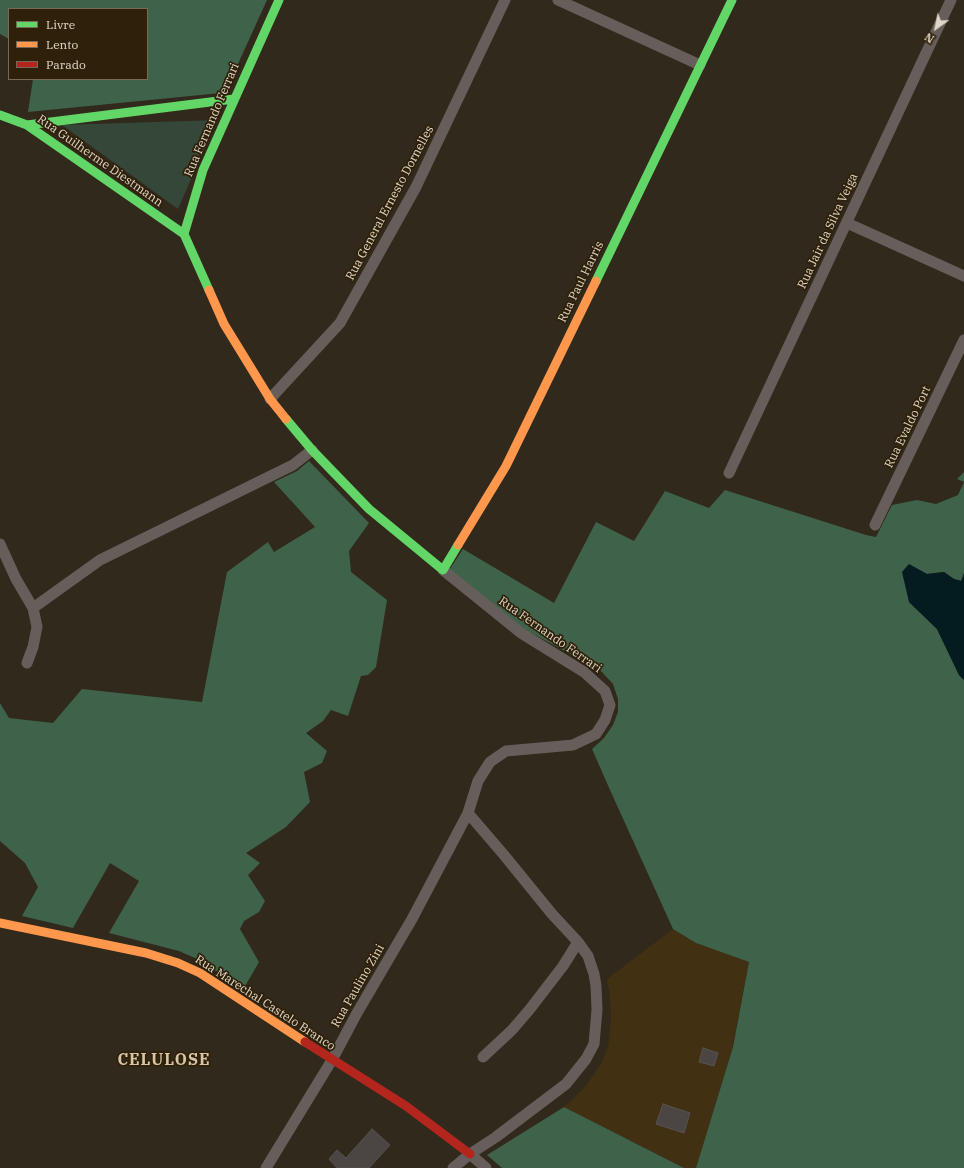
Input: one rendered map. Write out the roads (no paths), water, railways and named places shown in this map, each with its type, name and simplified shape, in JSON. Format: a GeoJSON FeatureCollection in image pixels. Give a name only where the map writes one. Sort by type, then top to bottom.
{"type":"FeatureCollection","features":[{"type":"Feature","properties":{"kind":"street","name":"Rua Fernando Ferrari"},"geometry":{"type":"LineString","coordinates":[[279,0],[203,170],[184,234],[224,324],[270,399],[312,450],[371,511],[521,633],[584,672],[605,691],[610,705],[605,720],[596,734],[573,745],[506,751],[490,762],[478,781],[468,813]]}},
{"type":"Feature","properties":{"kind":"street","name":"Rua General Ernesto Dornelles"},"geometry":{"type":"LineString","coordinates":[[270,399],[340,323],[416,186],[505,0]]}},
{"type":"Feature","properties":{"kind":"street"},"geometry":{"type":"LineString","coordinates":[[558,0],[700,64]]}},
{"type":"Feature","properties":{"kind":"street","name":"Rua Paul Harris"},"geometry":{"type":"LineString","coordinates":[[443,570],[506,466],[732,0]]}},
{"type":"Feature","properties":{"kind":"street","name":"Rua Jair da Silva Veiga"},"geometry":{"type":"LineString","coordinates":[[729,473],[951,0]]}},
{"type":"Feature","properties":{"kind":"street"},"geometry":{"type":"LineString","coordinates":[[27,125],[234,99]]}},
{"type":"Feature","properties":{"kind":"street","name":"Rua Guilherme Diestmann"},"geometry":{"type":"LineString","coordinates":[[0,115],[27,125],[184,234]]}},
{"type":"Feature","properties":{"kind":"street"},"geometry":{"type":"LineString","coordinates":[[847,222],[964,276]]}},
{"type":"Feature","properties":{"kind":"street","name":"Rua Evaldo Port"},"geometry":{"type":"LineString","coordinates":[[875,525],[964,340]]}},
{"type":"Feature","properties":{"kind":"street"},"geometry":{"type":"LineString","coordinates":[[33,608],[100,560],[293,465],[312,450]]}},
{"type":"Feature","properties":{"kind":"street"},"geometry":{"type":"LineString","coordinates":[[0,544],[16,579],[33,608],[37,627],[33,647],[27,662]]}},
{"type":"Feature","properties":{"kind":"street"},"geometry":{"type":"LineString","coordinates":[[453,1168],[470,1154],[496,1138],[566,1084],[586,1059],[594,1044],[596,1030],[596,986],[588,956],[578,942],[552,914],[468,813]]}},
{"type":"Feature","properties":{"kind":"street","name":"Rua Paulino Zini"},"geometry":{"type":"LineString","coordinates":[[266,1168],[332,1060],[357,1013],[412,919],[468,813]]}},
{"type":"Feature","properties":{"kind":"street","name":"Rua Marechal Castelo Branco"},"geometry":{"type":"LineString","coordinates":[[0,923],[146,953],[178,963],[200,973],[332,1060],[406,1106],[470,1154]]}},
{"type":"Feature","properties":{"kind":"street"},"geometry":{"type":"LineString","coordinates":[[484,1057],[512,1030],[530,1009],[563,966],[578,942]]}},
{"type":"Feature","properties":{"kind":"street"},"geometry":{"type":"LineString","coordinates":[[470,1154],[486,1168]]}},
{"type":"Feature","properties":{"kind":"water"},"geometry":{"type":"Polygon","coordinates":[[[909,564],[927,574],[944,572],[954,579],[961,581],[964,573],[964,680],[959,675],[937,629],[909,602],[902,572],[909,564]]]}},
{"type":"Feature","properties":{"kind":"district","name":"CELULOSE"},"geometry":{"type":"Point","coordinates":[164,1060]}}]}
